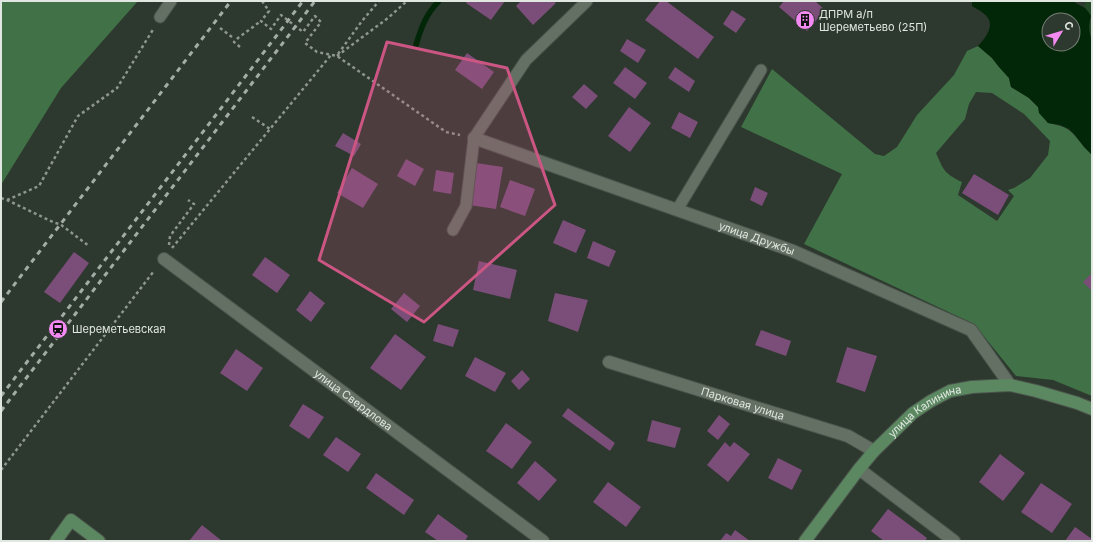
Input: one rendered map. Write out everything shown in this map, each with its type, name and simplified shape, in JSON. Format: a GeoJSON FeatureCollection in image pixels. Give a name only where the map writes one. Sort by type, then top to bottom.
{"type":"FeatureCollection","features":[{"type":"Feature","properties":{"kind":"street","name":"улица Дружбы"},"geometry":{"type":"LineString","coordinates":[[474,138],[793,251],[971,330],[1010,385]]}},
{"type":"Feature","properties":{"kind":"street","name":"улица Свердлова"},"geometry":{"type":"LineString","coordinates":[[164,259],[543,541]]}},
{"type":"Feature","properties":{"kind":"street","name":"Парковая улица"},"geometry":{"type":"LineString","coordinates":[[609,362],[848,436],[874,451]]}},
{"type":"Feature","properties":{"kind":"street","name":"улица Калинина"},"geometry":{"type":"LineString","coordinates":[[805,541],[858,469],[874,451],[913,413],[950,391],[972,386],[1010,385],[1036,391],[1092,409]]}},
{"type":"Feature","properties":{"kind":"street"},"geometry":{"type":"LineString","coordinates":[[858,469],[954,541]]}},
{"type":"Feature","properties":{"kind":"street"},"geometry":{"type":"LineString","coordinates":[[56,541],[71,520],[99,541]]}},
{"type":"Feature","properties":{"kind":"lane"},"geometry":{"type":"LineString","coordinates":[[160,17],[171,1]]}},
{"type":"Feature","properties":{"kind":"lane"},"geometry":{"type":"LineString","coordinates":[[453,230],[466,206],[474,138],[526,60],[587,1]]}},
{"type":"Feature","properties":{"kind":"lane"},"geometry":{"type":"LineString","coordinates":[[677,210],[761,70]]}},
{"type":"Feature","properties":{"kind":"path"},"geometry":{"type":"LineString","coordinates":[[240,47],[234,42],[261,21],[269,11],[262,1]]}},
{"type":"Feature","properties":{"kind":"path"},"geometry":{"type":"LineString","coordinates":[[336,56],[379,1]]}},
{"type":"Feature","properties":{"kind":"path"},"geometry":{"type":"LineString","coordinates":[[336,56],[388,18],[408,1]]}},
{"type":"Feature","properties":{"kind":"path"},"geometry":{"type":"LineString","coordinates":[[261,21],[271,29],[281,15],[303,32],[315,16],[321,22],[305,43],[317,52],[336,56],[446,132],[474,138]]}},
{"type":"Feature","properties":{"kind":"path"},"geometry":{"type":"LineString","coordinates":[[7,200],[39,186],[78,116],[117,88],[160,17]]}},
{"type":"Feature","properties":{"kind":"path"},"geometry":{"type":"LineString","coordinates":[[220,28],[232,37]]}},
{"type":"Feature","properties":{"kind":"path"},"geometry":{"type":"LineString","coordinates":[[252,117],[270,129]]}},
{"type":"Feature","properties":{"kind":"path"},"geometry":{"type":"LineString","coordinates":[[1,198],[60,224],[89,246]]}},
{"type":"Feature","properties":{"kind":"path"},"geometry":{"type":"LineString","coordinates":[[169,248],[170,236],[194,204],[188,200]]}},
{"type":"Feature","properties":{"kind":"highlighted area"},"geometry":{"type":"Polygon","coordinates":[[[387,42],[507,68],[555,205],[424,322],[319,260],[387,42]]]}},
{"type":"Feature","properties":{"kind":"shaded area"},"geometry":{"type":"Polygon","coordinates":[[[1,1],[138,1],[61,88],[1,185],[1,1]]]}},
{"type":"Feature","properties":{"kind":"shaded area"},"geometry":{"type":"Polygon","coordinates":[[[972,1],[1073,1],[1083,7],[1091,16],[1089,29],[1092,41],[1092,155],[1069,129],[1060,125],[1048,123],[1039,113],[1038,107],[1029,98],[1011,87],[1009,78],[992,58],[978,46],[985,38],[990,25],[987,17],[972,6],[972,1]]]}},
{"type":"Feature","properties":{"kind":"shaded area"},"geometry":{"type":"Polygon","coordinates":[[[1086,1],[1092,2],[1092,41],[1089,29],[1091,16],[1084,6],[1086,1]]]}},
{"type":"Feature","properties":{"kind":"shaded area"},"geometry":{"type":"Polygon","coordinates":[[[978,46],[992,58],[1009,78],[1011,87],[1029,98],[1038,107],[1048,123],[1065,128],[1075,135],[1092,155],[1092,396],[1053,380],[1016,376],[974,324],[804,244],[842,174],[741,127],[772,69],[875,154],[884,156],[897,147],[917,115],[954,75],[967,51],[978,46]],[[976,92],[969,104],[965,119],[936,153],[945,171],[962,182],[958,195],[997,221],[1014,196],[1008,190],[1030,178],[1048,155],[1050,141],[1024,114],[992,93],[976,92]]]}},
{"type":"Feature","properties":{"kind":"building"},"geometry":{"type":"Polygon","coordinates":[[[467,1],[505,1],[491,20],[466,3],[467,1]]]}},
{"type":"Feature","properties":{"kind":"building"},"geometry":{"type":"Polygon","coordinates":[[[521,1],[553,1],[556,3],[533,25],[516,6],[521,1]]]}},
{"type":"Feature","properties":{"kind":"building"},"geometry":{"type":"Polygon","coordinates":[[[660,1],[666,1],[714,37],[698,59],[645,20],[660,1]]]}},
{"type":"Feature","properties":{"kind":"building","name":"ДПРМ а/п Шереметьево (25П)"},"geometry":{"type":"Polygon","coordinates":[[[784,1],[815,1],[825,10],[807,31],[779,7],[784,1]]]}},
{"type":"Feature","properties":{"kind":"building"},"geometry":{"type":"Polygon","coordinates":[[[732,10],[746,19],[736,33],[723,24],[732,10]]]}},
{"type":"Feature","properties":{"kind":"building"},"geometry":{"type":"Polygon","coordinates":[[[627,39],[646,50],[638,63],[620,51],[627,39]]]}},
{"type":"Feature","properties":{"kind":"building"},"geometry":{"type":"Polygon","coordinates":[[[467,53],[494,72],[482,89],[455,70],[467,53]]]}},
{"type":"Feature","properties":{"kind":"building"},"geometry":{"type":"Polygon","coordinates":[[[625,67],[647,83],[635,99],[613,83],[625,67]]]}},
{"type":"Feature","properties":{"kind":"building"},"geometry":{"type":"Polygon","coordinates":[[[675,67],[695,81],[689,92],[668,78],[675,67]]]}},
{"type":"Feature","properties":{"kind":"building"},"geometry":{"type":"Polygon","coordinates":[[[584,84],[598,96],[586,109],[572,97],[584,84]]]}},
{"type":"Feature","properties":{"kind":"building"},"geometry":{"type":"Polygon","coordinates":[[[629,107],[651,123],[630,152],[608,136],[629,107]]]}},
{"type":"Feature","properties":{"kind":"building"},"geometry":{"type":"Polygon","coordinates":[[[679,112],[698,122],[690,138],[671,128],[679,112]]]}},
{"type":"Feature","properties":{"kind":"building"},"geometry":{"type":"Polygon","coordinates":[[[343,133],[361,144],[354,156],[335,146],[343,133]]]}},
{"type":"Feature","properties":{"kind":"building"},"geometry":{"type":"Polygon","coordinates":[[[406,159],[424,169],[415,186],[397,176],[406,159]]]}},
{"type":"Feature","properties":{"kind":"building"},"geometry":{"type":"Polygon","coordinates":[[[476,163],[503,167],[496,209],[469,205],[476,163]]]}},
{"type":"Feature","properties":{"kind":"building"},"geometry":{"type":"Polygon","coordinates":[[[352,168],[378,184],[363,208],[337,193],[352,168]]]}},
{"type":"Feature","properties":{"kind":"building"},"geometry":{"type":"Polygon","coordinates":[[[436,170],[454,173],[451,194],[433,191],[436,170]]]}},
{"type":"Feature","properties":{"kind":"building"},"geometry":{"type":"Polygon","coordinates":[[[974,174],[1009,195],[998,215],[962,193],[974,174]]]}},
{"type":"Feature","properties":{"kind":"building"},"geometry":{"type":"Polygon","coordinates":[[[510,180],[535,189],[525,216],[500,207],[510,180]]]}},
{"type":"Feature","properties":{"kind":"building"},"geometry":{"type":"Polygon","coordinates":[[[755,187],[768,193],[762,206],[750,200],[755,187]]]}},
{"type":"Feature","properties":{"kind":"building"},"geometry":{"type":"Polygon","coordinates":[[[563,220],[586,230],[576,253],[553,243],[563,220]]]}},
{"type":"Feature","properties":{"kind":"building"},"geometry":{"type":"Polygon","coordinates":[[[593,241],[616,251],[609,267],[587,258],[593,241]]]}},
{"type":"Feature","properties":{"kind":"building"},"geometry":{"type":"Polygon","coordinates":[[[74,252],[89,263],[60,303],[44,292],[74,252]]]}},
{"type":"Feature","properties":{"kind":"building"},"geometry":{"type":"Polygon","coordinates":[[[265,257],[290,275],[277,293],[252,275],[265,257]]]}},
{"type":"Feature","properties":{"kind":"building"},"geometry":{"type":"Polygon","coordinates":[[[479,261],[517,270],[510,299],[473,290],[479,261]]]}},
{"type":"Feature","properties":{"kind":"building"},"geometry":{"type":"Polygon","coordinates":[[[1092,273],[1092,291],[1083,282],[1092,273]]]}},
{"type":"Feature","properties":{"kind":"building"},"geometry":{"type":"Polygon","coordinates":[[[310,291],[325,303],[311,322],[296,310],[310,291]]]}},
{"type":"Feature","properties":{"kind":"building"},"geometry":{"type":"Polygon","coordinates":[[[404,293],[420,306],[407,322],[391,309],[404,293]]]}},
{"type":"Feature","properties":{"kind":"building"},"geometry":{"type":"Polygon","coordinates":[[[555,293],[588,300],[578,332],[548,321],[555,293]]]}},
{"type":"Feature","properties":{"kind":"building"},"geometry":{"type":"Polygon","coordinates":[[[438,324],[459,330],[453,347],[433,341],[438,324]]]}},
{"type":"Feature","properties":{"kind":"building"},"geometry":{"type":"Polygon","coordinates":[[[761,330],[791,341],[786,356],[755,345],[761,330]]]}},
{"type":"Feature","properties":{"kind":"building"},"geometry":{"type":"Polygon","coordinates":[[[395,334],[426,357],[401,390],[370,368],[395,334]]]}},
{"type":"Feature","properties":{"kind":"building"},"geometry":{"type":"Polygon","coordinates":[[[847,347],[877,356],[865,392],[836,382],[847,347]]]}},
{"type":"Feature","properties":{"kind":"building"},"geometry":{"type":"Polygon","coordinates":[[[236,349],[263,368],[247,391],[220,373],[236,349]]]}},
{"type":"Feature","properties":{"kind":"building"},"geometry":{"type":"Polygon","coordinates":[[[475,357],[506,373],[495,392],[465,376],[475,357]]]}},
{"type":"Feature","properties":{"kind":"building"},"geometry":{"type":"Polygon","coordinates":[[[522,370],[530,379],[519,390],[511,381],[522,370]]]}},
{"type":"Feature","properties":{"kind":"building"},"geometry":{"type":"Polygon","coordinates":[[[303,404],[324,417],[309,439],[289,426],[303,404]]]}},
{"type":"Feature","properties":{"kind":"building"},"geometry":{"type":"Polygon","coordinates":[[[568,408],[615,443],[610,451],[562,416],[568,408]]]}},
{"type":"Feature","properties":{"kind":"building"},"geometry":{"type":"Polygon","coordinates":[[[719,415],[730,424],[718,440],[707,431],[719,415]]]}},
{"type":"Feature","properties":{"kind":"building"},"geometry":{"type":"Polygon","coordinates":[[[652,420],[681,428],[675,448],[647,441],[652,420]]]}},
{"type":"Feature","properties":{"kind":"building"},"geometry":{"type":"Polygon","coordinates":[[[506,423],[532,442],[512,469],[486,451],[506,423]]]}},
{"type":"Feature","properties":{"kind":"building"},"geometry":{"type":"Polygon","coordinates":[[[336,437],[361,454],[348,472],[323,455],[336,437]]]}},
{"type":"Feature","properties":{"kind":"building"},"geometry":{"type":"Polygon","coordinates":[[[725,442],[730,447],[734,442],[750,454],[728,482],[707,465],[725,442]]]}},
{"type":"Feature","properties":{"kind":"building"},"geometry":{"type":"Polygon","coordinates":[[[1000,454],[1025,473],[1003,501],[979,482],[1000,454]]]}},
{"type":"Feature","properties":{"kind":"building"},"geometry":{"type":"Polygon","coordinates":[[[778,458],[802,470],[792,490],[768,478],[778,458]]]}},
{"type":"Feature","properties":{"kind":"building"},"geometry":{"type":"Polygon","coordinates":[[[535,461],[557,480],[539,501],[517,483],[535,461]]]}},
{"type":"Feature","properties":{"kind":"building"},"geometry":{"type":"Polygon","coordinates":[[[376,473],[414,500],[404,515],[366,488],[376,473]]]}},
{"type":"Feature","properties":{"kind":"building"},"geometry":{"type":"Polygon","coordinates":[[[608,482],[641,507],[626,527],[593,502],[608,482]]]}},
{"type":"Feature","properties":{"kind":"building"},"geometry":{"type":"Polygon","coordinates":[[[1041,483],[1072,504],[1052,533],[1021,512],[1041,483]]]}},
{"type":"Feature","properties":{"kind":"building"},"geometry":{"type":"Polygon","coordinates":[[[888,509],[927,538],[925,541],[884,541],[871,531],[888,509]]]}},
{"type":"Feature","properties":{"kind":"building"},"geometry":{"type":"Polygon","coordinates":[[[438,514],[468,536],[465,541],[438,541],[425,532],[438,514]]]}},
{"type":"Feature","properties":{"kind":"building"},"geometry":{"type":"Polygon","coordinates":[[[202,525],[222,541],[189,541],[202,525]]]}},
{"type":"Feature","properties":{"kind":"building"},"geometry":{"type":"Polygon","coordinates":[[[1075,527],[1092,539],[1092,541],[1065,541],[1075,527]]]}},
{"type":"Feature","properties":{"kind":"building"},"geometry":{"type":"Polygon","coordinates":[[[735,530],[750,541],[720,541],[726,533],[731,536],[735,530]]]}},
{"type":"Feature","properties":{"kind":"waterway"},"geometry":{"type":"LineString","coordinates":[[416,45],[424,22],[439,1]]}},
{"type":"Feature","properties":{"kind":"railway"},"geometry":{"type":"LineString","coordinates":[[1,302],[231,1]]}},
{"type":"Feature","properties":{"kind":"railway"},"geometry":{"type":"LineString","coordinates":[[1,396],[303,1]]}},
{"type":"Feature","properties":{"kind":"railway"},"geometry":{"type":"LineString","coordinates":[[1,411],[315,1]]}},
{"type":"Feature","properties":{"kind":"place","name":"ДПРМ а/п Шереметьево (25П)"},"geometry":{"type":"Point","coordinates":[805,20]}},
{"type":"Feature","properties":{"kind":"place","name":"Шереметьевская"},"geometry":{"type":"Point","coordinates":[58,329]}}]}
